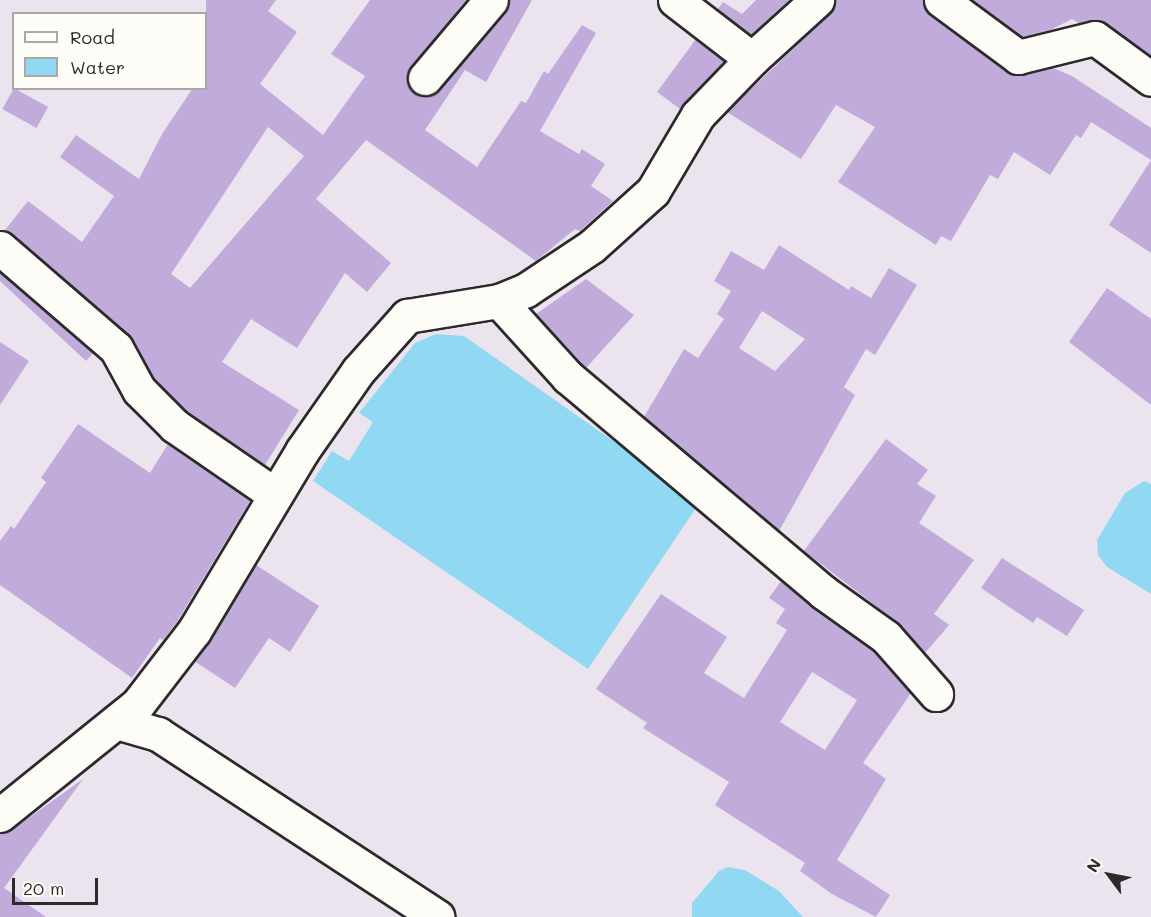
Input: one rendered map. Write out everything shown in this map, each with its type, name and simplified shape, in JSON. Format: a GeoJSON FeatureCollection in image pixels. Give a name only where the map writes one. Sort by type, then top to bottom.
{"type":"FeatureCollection","features":[{"type":"Feature","properties":{"kind":"street"},"geometry":{"type":"LineString","coordinates":[[425,78],[490,0]]}},
{"type":"Feature","properties":{"kind":"street"},"geometry":{"type":"LineString","coordinates":[[675,0],[752,59]]}},
{"type":"Feature","properties":{"kind":"street"},"geometry":{"type":"LineString","coordinates":[[0,815],[136,705],[194,631],[274,494],[358,371],[406,316],[499,301],[526,290],[592,246],[653,191],[698,115],[752,59],[817,0]]}},
{"type":"Feature","properties":{"kind":"street"},"geometry":{"type":"LineString","coordinates":[[940,0],[1018,57],[1095,38],[1151,79]]}},
{"type":"Feature","properties":{"kind":"street"},"geometry":{"type":"LineString","coordinates":[[0,248],[116,348],[139,390],[174,426],[274,494]]}},
{"type":"Feature","properties":{"kind":"street"},"geometry":{"type":"LineString","coordinates":[[499,301],[568,377],[823,592],[886,637],[936,694]]}},
{"type":"Feature","properties":{"kind":"street"},"geometry":{"type":"LineString","coordinates":[[116,722],[158,734],[428,914]]}},
{"type":"Feature","properties":{"kind":"water"},"geometry":{"type":"Polygon","coordinates":[[[436,334],[464,336],[700,502],[588,669],[313,481],[332,451],[349,461],[373,422],[359,413],[415,343],[436,334]]]}},
{"type":"Feature","properties":{"kind":"water"},"geometry":{"type":"Polygon","coordinates":[[[1144,481],[1151,484],[1151,594],[1107,567],[1098,555],[1097,540],[1125,493],[1144,481]]]}},
{"type":"Feature","properties":{"kind":"water"},"geometry":{"type":"Polygon","coordinates":[[[728,867],[745,870],[779,891],[803,917],[692,917],[692,903],[719,871],[728,867]]]}},
{"type":"Feature","properties":{"kind":"building"},"geometry":{"type":"Polygon","coordinates":[[[206,0],[276,0],[268,11],[297,32],[260,84],[323,135],[365,76],[331,54],[370,0],[466,0],[407,74],[408,85],[422,96],[439,90],[505,12],[509,0],[532,0],[486,82],[465,70],[425,130],[477,167],[521,101],[526,103],[544,71],[548,74],[582,25],[596,33],[540,131],[579,154],[582,149],[605,164],[591,186],[613,201],[580,231],[575,229],[536,261],[366,140],[316,199],[391,263],[367,292],[345,273],[297,348],[251,319],[222,362],[299,410],[265,465],[187,412],[154,379],[128,334],[5,230],[28,201],[82,242],[114,196],[60,157],[76,135],[139,179],[162,134],[192,90],[207,90],[206,0]],[[268,127],[171,274],[190,288],[304,156],[268,127]]]}},
{"type":"Feature","properties":{"kind":"building"},"geometry":{"type":"Polygon","coordinates":[[[756,0],[789,0],[751,35],[718,9],[723,2],[742,14],[756,0]]]}},
{"type":"Feature","properties":{"kind":"building"},"geometry":{"type":"Polygon","coordinates":[[[835,0],[923,0],[930,15],[1007,72],[1022,75],[1053,68],[1072,76],[1151,128],[1151,160],[1091,122],[1081,138],[1076,135],[1050,175],[1014,152],[998,179],[990,175],[951,241],[941,236],[936,245],[838,182],[875,127],[836,105],[801,159],[727,112],[830,14],[835,0]]]}},
{"type":"Feature","properties":{"kind":"building"},"geometry":{"type":"Polygon","coordinates":[[[973,0],[1151,0],[1151,56],[1098,20],[1079,23],[1072,19],[1050,30],[1022,37],[973,0]]]}},
{"type":"Feature","properties":{"kind":"building"},"geometry":{"type":"Polygon","coordinates":[[[696,39],[724,61],[680,109],[657,92],[696,39]]]}},
{"type":"Feature","properties":{"kind":"building"},"geometry":{"type":"Polygon","coordinates":[[[13,90],[18,90],[48,107],[36,128],[2,109],[13,90]]]}},
{"type":"Feature","properties":{"kind":"building"},"geometry":{"type":"Polygon","coordinates":[[[1151,160],[1151,253],[1109,225],[1151,160]]]}},
{"type":"Feature","properties":{"kind":"building"},"geometry":{"type":"Polygon","coordinates":[[[779,245],[849,290],[851,286],[871,298],[889,268],[917,285],[875,355],[866,349],[844,387],[855,395],[779,531],[644,417],[684,349],[698,358],[724,319],[717,314],[731,291],[714,281],[731,251],[764,270],[779,245]],[[762,311],[739,348],[775,371],[805,339],[762,311]]]}},
{"type":"Feature","properties":{"kind":"building"},"geometry":{"type":"Polygon","coordinates":[[[0,273],[93,353],[86,361],[0,281],[0,273]]]}},
{"type":"Feature","properties":{"kind":"building"},"geometry":{"type":"Polygon","coordinates":[[[586,279],[634,315],[586,368],[536,314],[586,279]]]}},
{"type":"Feature","properties":{"kind":"building"},"geometry":{"type":"Polygon","coordinates":[[[1107,288],[1151,319],[1151,405],[1069,342],[1107,288]]]}},
{"type":"Feature","properties":{"kind":"building"},"geometry":{"type":"Polygon","coordinates":[[[0,342],[29,361],[0,405],[0,342]]]}},
{"type":"Feature","properties":{"kind":"building"},"geometry":{"type":"Polygon","coordinates":[[[78,424],[150,473],[168,444],[250,501],[178,620],[163,640],[160,638],[132,678],[0,585],[0,541],[11,526],[14,529],[46,482],[41,478],[78,424]]]}},
{"type":"Feature","properties":{"kind":"building"},"geometry":{"type":"Polygon","coordinates":[[[886,439],[928,470],[917,484],[936,496],[919,523],[974,560],[934,614],[949,625],[925,653],[897,622],[804,551],[886,439]]]}},
{"type":"Feature","properties":{"kind":"building"},"geometry":{"type":"Polygon","coordinates":[[[1002,558],[1084,610],[1067,636],[1037,617],[1033,623],[981,588],[1002,558]]]}},
{"type":"Feature","properties":{"kind":"building"},"geometry":{"type":"Polygon","coordinates":[[[256,565],[319,606],[290,652],[269,638],[235,688],[194,661],[256,565]]]}},
{"type":"Feature","properties":{"kind":"building"},"geometry":{"type":"Polygon","coordinates":[[[781,581],[873,651],[911,693],[863,763],[886,779],[837,860],[890,895],[876,917],[832,894],[800,871],[805,863],[715,805],[729,782],[643,728],[647,723],[596,689],[661,594],[727,637],[704,673],[744,698],[787,630],[776,623],[785,609],[769,598],[781,581]],[[812,672],[780,722],[825,750],[857,700],[812,672]]]}},
{"type":"Feature","properties":{"kind":"building"},"geometry":{"type":"Polygon","coordinates":[[[83,779],[4,888],[46,917],[0,917],[0,833],[12,830],[83,779]]]}}]}
